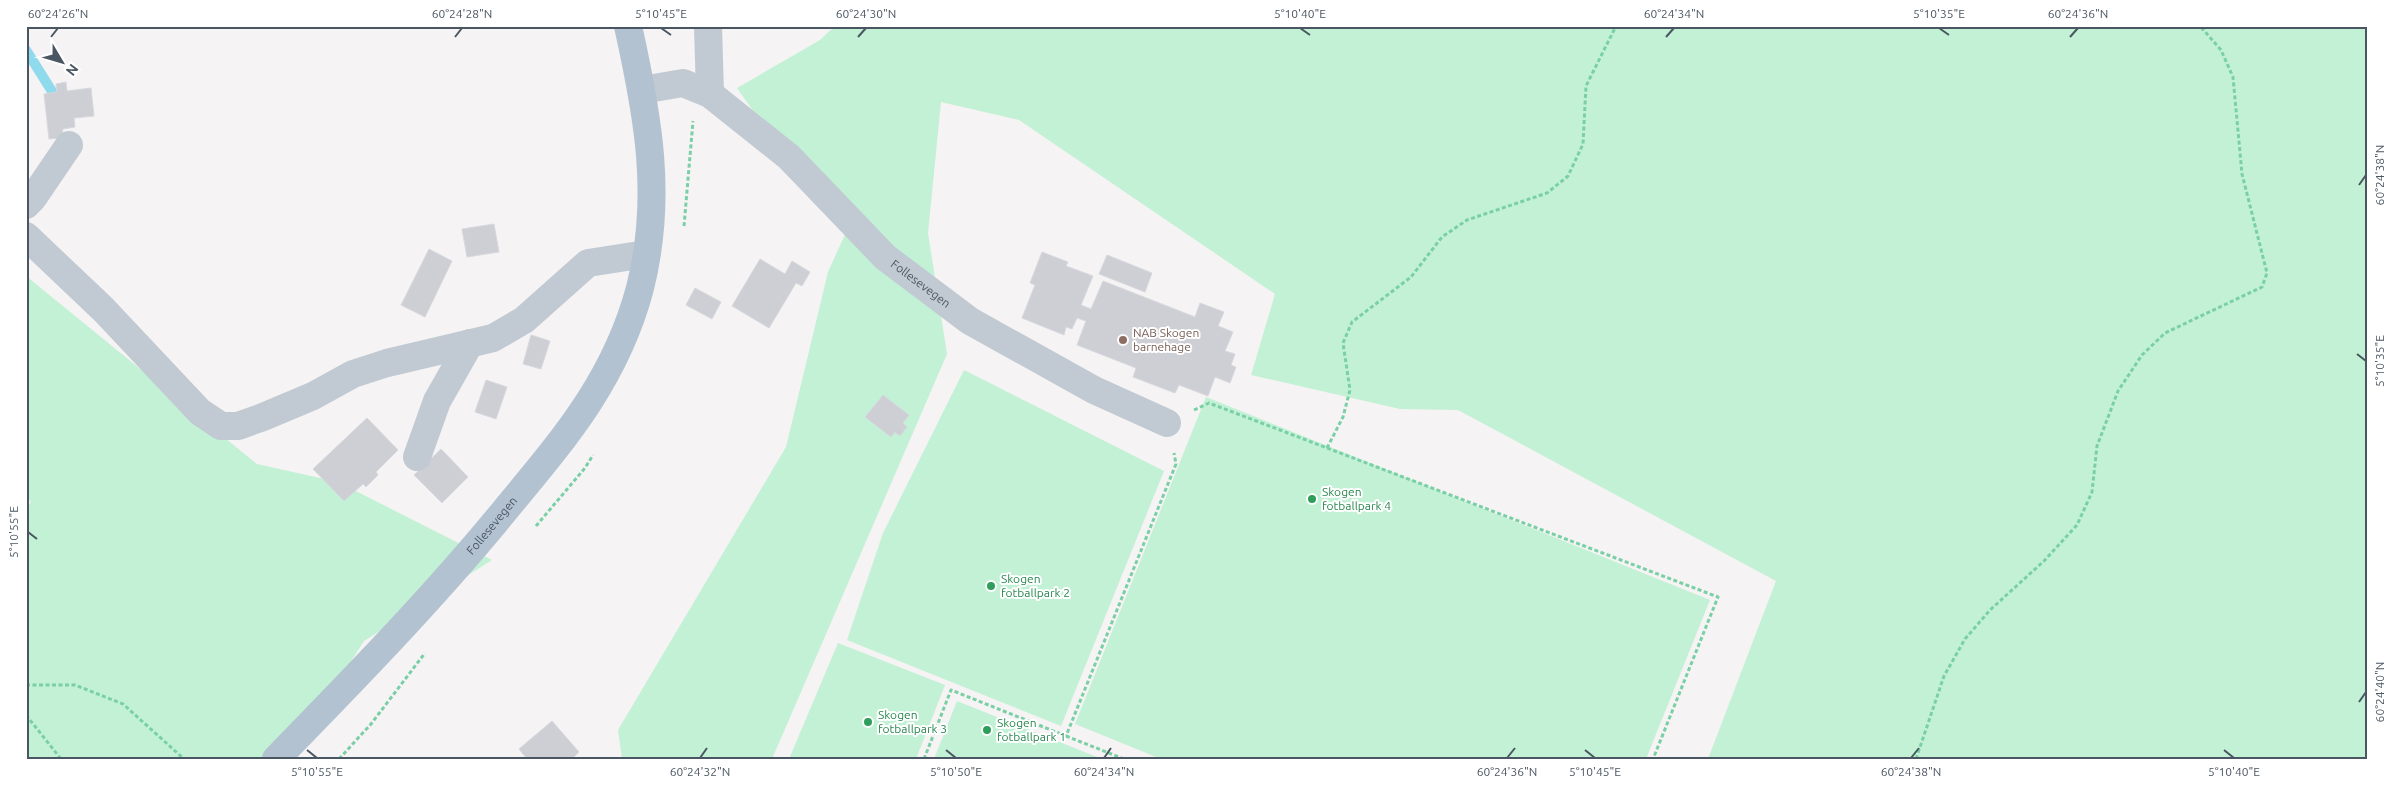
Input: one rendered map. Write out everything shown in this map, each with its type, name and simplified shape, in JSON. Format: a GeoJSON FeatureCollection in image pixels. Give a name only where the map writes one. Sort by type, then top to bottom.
{"type":"FeatureCollection","features":[{"type":"Feature","properties":{"kind":"main road","name":"Follesevegen"},"geometry":{"type":"LineString","coordinates":[[276,759],[372,660],[469,553],[574,427],[601,383],[623,337],[640,288],[646,254],[653,187],[650,136],[628,26]]}},
{"type":"Feature","properties":{"kind":"lane"},"geometry":{"type":"LineString","coordinates":[[708,26],[710,94]]}},
{"type":"Feature","properties":{"kind":"lane"},"geometry":{"type":"LineString","coordinates":[[642,90],[683,83]]}},
{"type":"Feature","properties":{"kind":"lane","name":"Follesevegen"},"geometry":{"type":"LineString","coordinates":[[683,83],[710,94],[789,157],[885,257],[970,321],[1094,390],[1167,423]]}},
{"type":"Feature","properties":{"kind":"lane"},"geometry":{"type":"LineString","coordinates":[[26,205],[33,198],[69,145]]}},
{"type":"Feature","properties":{"kind":"lane"},"geometry":{"type":"LineString","coordinates":[[26,236],[103,309],[200,412],[221,426],[238,426],[313,396],[353,374],[387,363],[493,338],[524,320],[588,263],[646,254]]}},
{"type":"Feature","properties":{"kind":"lane"},"geometry":{"type":"LineString","coordinates":[[417,457],[437,401],[470,343]]}},
{"type":"Feature","properties":{"kind":"path"},"geometry":{"type":"LineString","coordinates":[[1327,448],[1343,417],[1350,390],[1343,343],[1352,322],[1411,277],[1442,237],[1466,220],[1547,193],[1568,176],[1583,144],[1586,86],[1616,26]]}},
{"type":"Feature","properties":{"kind":"path"},"geometry":{"type":"LineString","coordinates":[[1916,759],[1944,676],[1965,639],[1990,610],[2044,561],[2077,525],[2092,492],[2097,446],[2118,391],[2142,355],[2165,333],[2262,287],[2267,273],[2242,174],[2232,77],[2221,50],[2200,26]]}},
{"type":"Feature","properties":{"kind":"path"},"geometry":{"type":"LineString","coordinates":[[683,83],[694,125],[687,215],[683,232]]}},
{"type":"Feature","properties":{"kind":"path"},"geometry":{"type":"LineString","coordinates":[[1066,736],[1176,464],[1167,423],[1208,403],[1718,597],[1653,759]]}},
{"type":"Feature","properties":{"kind":"path"},"geometry":{"type":"LineString","coordinates":[[26,684],[75,685],[123,704],[184,759]]}},
{"type":"Feature","properties":{"kind":"path"},"geometry":{"type":"LineString","coordinates":[[924,759],[952,690],[1124,759]]}},
{"type":"Feature","properties":{"kind":"path"},"geometry":{"type":"LineString","coordinates":[[26,715],[60,759]]}},
{"type":"Feature","properties":{"kind":"green space"},"geometry":{"type":"Polygon","coordinates":[[[835,26],[2368,26],[2368,759],[1708,759],[1776,581],[1458,410],[1400,409],[1251,375],[1275,294],[1019,120],[941,102],[928,233],[947,354],[772,759],[622,759],[618,730],[786,447],[828,272],[852,219],[790,163],[737,88],[820,40],[835,26]]]}},
{"type":"Feature","properties":{"kind":"green space"},"geometry":{"type":"Polygon","coordinates":[[[26,276],[257,464],[338,482],[492,560],[364,641],[289,759],[26,759],[26,510],[31,502],[26,495],[26,276]]]}},
{"type":"Feature","properties":{"kind":"green space","name":"Skogen fotballpark 2"},"geometry":{"type":"Polygon","coordinates":[[[964,370],[1164,471],[1061,726],[847,640],[883,533],[964,370]]]}},
{"type":"Feature","properties":{"kind":"green space","name":"Skogen fotballpark 4"},"geometry":{"type":"Polygon","coordinates":[[[1206,397],[1710,600],[1646,759],[1161,759],[1075,724],[1206,397]]]}},
{"type":"Feature","properties":{"kind":"green space","name":"Skogen fotballpark 3"},"geometry":{"type":"Polygon","coordinates":[[[838,643],[945,685],[916,759],[789,759],[838,643]]]}},
{"type":"Feature","properties":{"kind":"green space","name":"Skogen fotballpark 1"},"geometry":{"type":"Polygon","coordinates":[[[957,701],[1102,759],[934,759],[957,701]]]}},
{"type":"Feature","properties":{"kind":"building"},"geometry":{"type":"Polygon","coordinates":[[[66,82],[67,91],[91,88],[94,116],[74,118],[75,127],[63,129],[61,138],[49,139],[44,94],[57,92],[56,84],[66,82]]]}},
{"type":"Feature","properties":{"kind":"building"},"geometry":{"type":"Polygon","coordinates":[[[494,224],[499,252],[467,257],[462,229],[494,224]]]}},
{"type":"Feature","properties":{"kind":"building"},"geometry":{"type":"Polygon","coordinates":[[[429,249],[452,261],[425,317],[401,305],[429,249]]]}},
{"type":"Feature","properties":{"kind":"building"},"geometry":{"type":"Polygon","coordinates":[[[1042,252],[1068,262],[1066,266],[1093,276],[1081,305],[1091,309],[1103,281],[1195,317],[1200,303],[1224,312],[1218,326],[1233,332],[1225,351],[1235,354],[1231,365],[1236,367],[1230,383],[1215,377],[1208,396],[1179,385],[1175,393],[1133,377],[1136,368],[1077,345],[1086,321],[1077,318],[1072,329],[1066,327],[1064,335],[1022,318],[1035,285],[1030,283],[1042,252]]]}},
{"type":"Feature","properties":{"kind":"building"},"geometry":{"type":"Polygon","coordinates":[[[1107,255],[1152,273],[1145,292],[1099,274],[1107,255]]]}},
{"type":"Feature","properties":{"kind":"building"},"geometry":{"type":"Polygon","coordinates":[[[760,259],[785,274],[792,261],[810,272],[802,286],[796,283],[769,328],[732,306],[760,259]]]}},
{"type":"Feature","properties":{"kind":"building"},"geometry":{"type":"Polygon","coordinates":[[[695,288],[721,302],[712,319],[686,305],[695,288]]]}},
{"type":"Feature","properties":{"kind":"building"},"geometry":{"type":"Polygon","coordinates":[[[531,335],[550,341],[541,369],[523,364],[531,335]]]}},
{"type":"Feature","properties":{"kind":"building"},"geometry":{"type":"Polygon","coordinates":[[[486,380],[507,387],[496,419],[475,412],[486,380]]]}},
{"type":"Feature","properties":{"kind":"building"},"geometry":{"type":"Polygon","coordinates":[[[883,395],[909,415],[903,423],[907,427],[900,436],[895,432],[891,437],[865,417],[883,395]]]}},
{"type":"Feature","properties":{"kind":"building"},"geometry":{"type":"Polygon","coordinates":[[[367,418],[398,450],[376,472],[378,475],[366,487],[363,484],[344,501],[313,469],[367,418]]]}},
{"type":"Feature","properties":{"kind":"building"},"geometry":{"type":"Polygon","coordinates":[[[441,449],[468,477],[442,503],[414,475],[441,449]]]}},
{"type":"Feature","properties":{"kind":"building"},"geometry":{"type":"Polygon","coordinates":[[[552,721],[579,752],[572,759],[527,759],[519,749],[552,721]]]}},
{"type":"Feature","properties":{"kind":"waterway"},"geometry":{"type":"LineString","coordinates":[[26,50],[60,104]]}},
{"type":"Feature","properties":{"kind":"place","name":"NAB Skogen barnehage"},"geometry":{"type":"Point","coordinates":[1123,340]}},
{"type":"Feature","properties":{"kind":"place","name":"Skogen fotballpark 4"},"geometry":{"type":"Point","coordinates":[1312,499]}},
{"type":"Feature","properties":{"kind":"place","name":"Skogen fotballpark 2"},"geometry":{"type":"Point","coordinates":[991,586]}},
{"type":"Feature","properties":{"kind":"place","name":"Skogen fotballpark 3"},"geometry":{"type":"Point","coordinates":[868,722]}},
{"type":"Feature","properties":{"kind":"place","name":"Skogen fotballpark 1"},"geometry":{"type":"Point","coordinates":[987,730]}}]}
